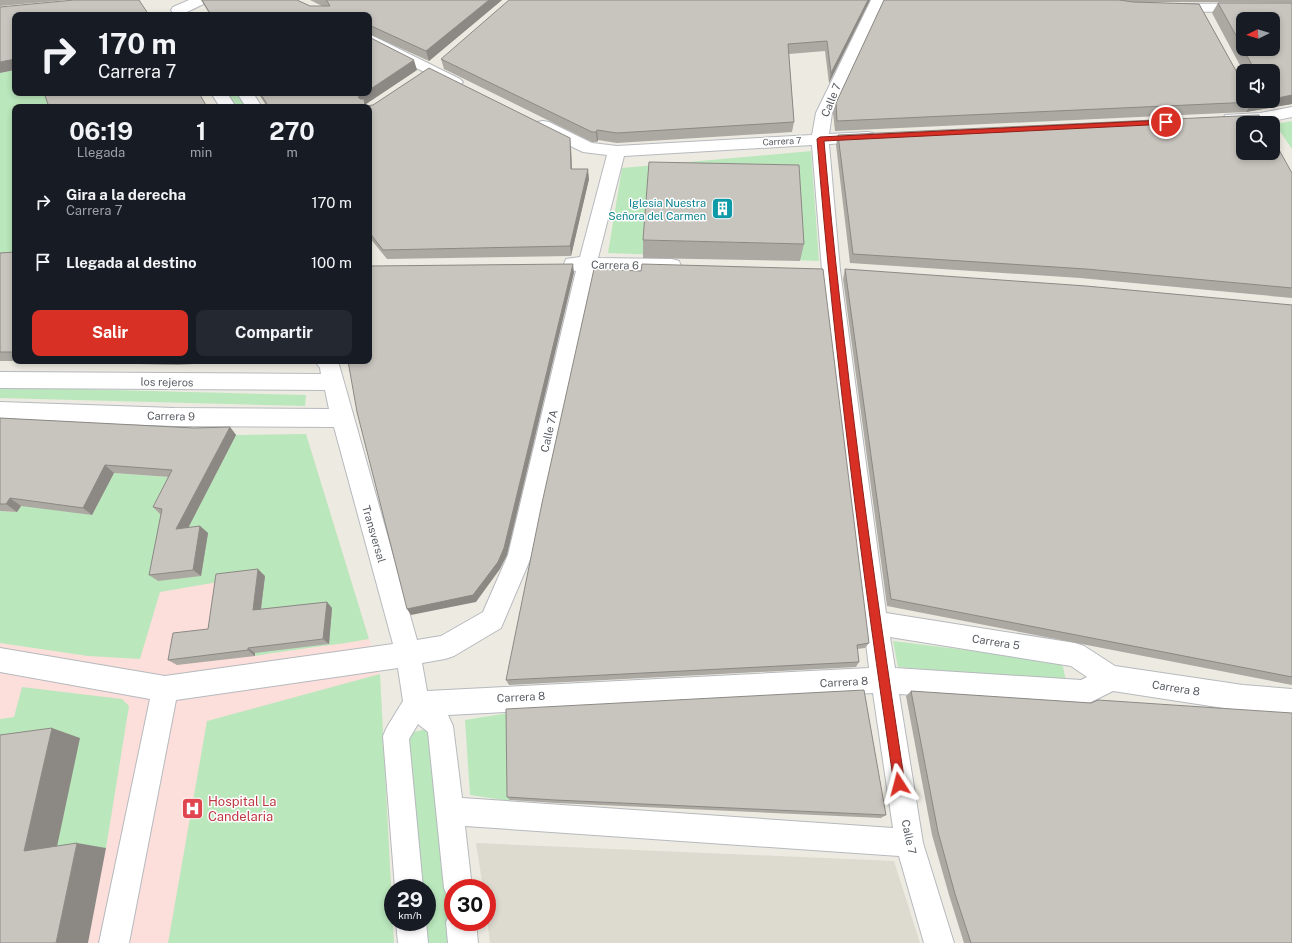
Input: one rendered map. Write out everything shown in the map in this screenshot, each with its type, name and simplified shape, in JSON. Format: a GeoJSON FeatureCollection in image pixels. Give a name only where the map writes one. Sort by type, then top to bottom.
{"type":"FeatureCollection","features":[{"type":"Feature","properties":{"kind":"street"},"geometry":{"type":"LineString","coordinates":[[166,0],[177,12],[193,12]]}},
{"type":"Feature","properties":{"kind":"street"},"geometry":{"type":"LineString","coordinates":[[177,12],[201,0]]}},
{"type":"Feature","properties":{"kind":"street","name":"Calle 7"},"geometry":{"type":"LineString","coordinates":[[878,0],[824,113],[820,139],[831,270],[883,680],[908,843],[939,943]]}},
{"type":"Feature","properties":{"kind":"street"},"geometry":{"type":"LineString","coordinates":[[1164,5],[1199,8],[1292,7]]}},
{"type":"Feature","properties":{"kind":"street"},"geometry":{"type":"LineString","coordinates":[[1199,8],[1206,22]]}},
{"type":"Feature","properties":{"kind":"street"},"geometry":{"type":"LineString","coordinates":[[372,40],[471,90]]}},
{"type":"Feature","properties":{"kind":"street"},"geometry":{"type":"LineString","coordinates":[[1277,116],[1292,112]]}},
{"type":"Feature","properties":{"kind":"street","name":"Carrera 7"},"geometry":{"type":"LineString","coordinates":[[527,118],[589,148],[617,151],[883,136]]}},
{"type":"Feature","properties":{"kind":"street"},"geometry":{"type":"LineString","coordinates":[[1213,120],[1236,120]]}},
{"type":"Feature","properties":{"kind":"street","name":"Calle 7A"},"geometry":{"type":"LineString","coordinates":[[0,660],[165,689],[408,654],[444,647],[492,620],[520,555],[587,264],[617,151]]}},
{"type":"Feature","properties":{"kind":"street","name":"Carrera 6"},"geometry":{"type":"LineString","coordinates":[[556,264],[690,266]]}},
{"type":"Feature","properties":{"kind":"street","name":"Transversal"},"geometry":{"type":"LineString","coordinates":[[330,367],[342,418],[408,654],[416,704]]}},
{"type":"Feature","properties":{"kind":"street","name":"los rejeros"},"geometry":{"type":"LineString","coordinates":[[0,380],[330,367]]}},
{"type":"Feature","properties":{"kind":"street","name":"Carrera 9"},"geometry":{"type":"LineString","coordinates":[[0,411],[174,417],[342,418]]}},
{"type":"Feature","properties":{"kind":"street","name":"Carrera 5"},"geometry":{"type":"LineString","coordinates":[[875,623],[1075,655],[1111,678]]}},
{"type":"Feature","properties":{"kind":"street","name":"Carrera 8"},"geometry":{"type":"LineString","coordinates":[[416,704],[883,680],[1083,693],[1111,678],[1243,698],[1292,702]]}},
{"type":"Feature","properties":{"kind":"street"},"geometry":{"type":"LineString","coordinates":[[114,943],[165,689]]}},
{"type":"Feature","properties":{"kind":"street"},"geometry":{"type":"LineString","coordinates":[[408,879],[396,736],[416,704],[440,726],[457,879]]}},
{"type":"Feature","properties":{"kind":"street"},"geometry":{"type":"LineString","coordinates":[[450,811],[908,843]]}},
{"type":"Feature","properties":{"kind":"street"},"geometry":{"type":"LineString","coordinates":[[412,931],[413,943]]}},
{"type":"Feature","properties":{"kind":"street"},"geometry":{"type":"LineString","coordinates":[[462,931],[463,943]]}},
{"type":"Feature","properties":{"kind":"shaded area","name":"Hospital La Candelaria"},"geometry":{"type":"Polygon","coordinates":[[[306,434],[380,674],[391,879],[384,879],[384,931],[393,931],[394,943],[0,943],[0,643],[88,656],[201,436],[306,434]]]}},
{"type":"Feature","properties":{"kind":"shaded area"},"geometry":{"type":"Polygon","coordinates":[[[476,843],[894,861],[920,943],[490,943],[488,931],[496,931],[496,879],[482,879],[476,843]]]}},
{"type":"Feature","properties":{"kind":"green space"},"geometry":{"type":"Polygon","coordinates":[[[12,71],[12,96],[49,96],[52,104],[12,104],[12,262],[0,263],[0,73],[12,71]]]}},
{"type":"Feature","properties":{"kind":"green space"},"geometry":{"type":"Polygon","coordinates":[[[229,96],[240,96],[244,104],[233,104],[229,96]]]}},
{"type":"Feature","properties":{"kind":"green space"},"geometry":{"type":"Polygon","coordinates":[[[1292,121],[1292,149],[1280,131],[1280,123],[1292,121]]]}},
{"type":"Feature","properties":{"kind":"green space"},"geometry":{"type":"Polygon","coordinates":[[[811,151],[819,261],[608,253],[622,168],[811,151]]]}},
{"type":"Feature","properties":{"kind":"green space"},"geometry":{"type":"Polygon","coordinates":[[[0,387],[306,395],[305,406],[0,398],[0,387]]]}},
{"type":"Feature","properties":{"kind":"green space"},"geometry":{"type":"Polygon","coordinates":[[[306,434],[369,639],[255,656],[265,576],[224,581],[160,592],[140,659],[88,656],[0,643],[0,511],[17,512],[32,489],[92,515],[114,473],[180,478],[193,518],[236,435],[306,434]]]}},
{"type":"Feature","properties":{"kind":"green space"},"geometry":{"type":"Polygon","coordinates":[[[893,641],[1062,662],[1066,681],[898,667],[893,641]]]}},
{"type":"Feature","properties":{"kind":"green space"},"geometry":{"type":"Polygon","coordinates":[[[380,674],[391,879],[384,879],[384,931],[393,931],[394,943],[168,943],[207,721],[380,674]]]}},
{"type":"Feature","properties":{"kind":"green space"},"geometry":{"type":"Polygon","coordinates":[[[22,687],[122,699],[129,706],[106,848],[55,856],[0,750],[0,719],[14,717],[22,687]]]}},
{"type":"Feature","properties":{"kind":"green space"},"geometry":{"type":"Polygon","coordinates":[[[509,713],[510,801],[470,795],[465,720],[509,713]]]}},
{"type":"Feature","properties":{"kind":"green space"},"geometry":{"type":"Polygon","coordinates":[[[431,728],[445,879],[444,931],[450,931],[451,943],[425,943],[424,931],[436,931],[436,879],[419,879],[405,734],[431,728]]]}},
{"type":"Feature","properties":{"kind":"building"},"geometry":{"type":"Polygon","coordinates":[[[74,0],[139,0],[147,12],[12,12],[12,60],[0,62],[0,7],[74,0]]]}},
{"type":"Feature","properties":{"kind":"building"},"geometry":{"type":"Polygon","coordinates":[[[202,0],[297,0],[310,6],[330,6],[326,0],[489,0],[426,51],[372,26],[372,12],[209,12],[202,0]]]}},
{"type":"Feature","properties":{"kind":"building"},"geometry":{"type":"Polygon","coordinates":[[[509,0],[868,0],[831,73],[827,41],[788,44],[794,122],[617,133],[597,130],[596,132],[592,132],[441,59],[509,0]]]}},
{"type":"Feature","properties":{"kind":"building"},"geometry":{"type":"Polygon","coordinates":[[[884,0],[1119,0],[1133,2],[1199,4],[1236,71],[1236,103],[837,121],[836,103],[884,0]]]}},
{"type":"Feature","properties":{"kind":"building"},"geometry":{"type":"Polygon","coordinates":[[[1218,3],[1292,3],[1292,95],[1280,98],[1280,64],[1251,64],[1247,56],[1280,56],[1280,12],[1236,12],[1236,35],[1218,3]]]}},
{"type":"Feature","properties":{"kind":"building"},"geometry":{"type":"Polygon","coordinates":[[[372,39],[414,60],[372,88],[372,39]]]}},
{"type":"Feature","properties":{"kind":"building"},"geometry":{"type":"Polygon","coordinates":[[[429,68],[570,138],[571,169],[588,169],[570,246],[383,250],[372,236],[373,105],[429,68]]]}},
{"type":"Feature","properties":{"kind":"building"},"geometry":{"type":"Polygon","coordinates":[[[45,96],[201,96],[205,104],[48,104],[45,96]]]}},
{"type":"Feature","properties":{"kind":"building"},"geometry":{"type":"Polygon","coordinates":[[[262,96],[360,96],[358,97],[360,99],[364,99],[365,104],[267,104],[262,96]]]}},
{"type":"Feature","properties":{"kind":"building"},"geometry":{"type":"Polygon","coordinates":[[[1259,115],[1260,116],[1238,116],[1259,115]]]}},
{"type":"Feature","properties":{"kind":"building"},"geometry":{"type":"Polygon","coordinates":[[[1236,116],[1236,160],[1280,160],[1280,152],[1292,173],[1292,288],[1086,269],[853,254],[838,135],[1236,116]]]}},
{"type":"Feature","properties":{"kind":"building","name":"Iglesia Nuestra Señora del Carmen"},"geometry":{"type":"Polygon","coordinates":[[[649,162],[799,165],[804,244],[643,240],[649,162]]]}},
{"type":"Feature","properties":{"kind":"building"},"geometry":{"type":"Polygon","coordinates":[[[12,252],[12,352],[0,352],[0,253],[12,252]]]}},
{"type":"Feature","properties":{"kind":"building"},"geometry":{"type":"Polygon","coordinates":[[[573,264],[504,548],[498,562],[473,595],[407,609],[357,412],[349,364],[372,364],[372,266],[573,264]]]}},
{"type":"Feature","properties":{"kind":"building"},"geometry":{"type":"Polygon","coordinates":[[[642,264],[823,269],[869,643],[857,645],[859,662],[506,680],[542,503],[594,269],[641,271],[642,264]]]}},
{"type":"Feature","properties":{"kind":"building"},"geometry":{"type":"Polygon","coordinates":[[[845,269],[1086,286],[1292,305],[1292,677],[891,599],[845,269]]]}},
{"type":"Feature","properties":{"kind":"building"},"geometry":{"type":"Polygon","coordinates":[[[0,418],[194,428],[230,427],[176,529],[200,526],[193,570],[149,575],[162,509],[153,507],[172,470],[105,465],[83,508],[10,498],[6,504],[0,504],[0,418]]]}},
{"type":"Feature","properties":{"kind":"building"},"geometry":{"type":"Polygon","coordinates":[[[258,569],[253,610],[327,602],[323,639],[168,660],[173,633],[208,629],[216,574],[258,569]]]}},
{"type":"Feature","properties":{"kind":"building"},"geometry":{"type":"Polygon","coordinates":[[[864,690],[886,815],[507,797],[506,709],[864,690]]]}},
{"type":"Feature","properties":{"kind":"building"},"geometry":{"type":"Polygon","coordinates":[[[911,691],[1091,703],[1098,700],[1292,713],[1292,943],[971,943],[955,894],[938,832],[911,691]]]}},
{"type":"Feature","properties":{"kind":"building"},"geometry":{"type":"Polygon","coordinates":[[[52,728],[24,851],[77,843],[56,943],[0,943],[0,735],[52,728]]]}},
{"type":"Feature","properties":{"kind":"place","name":"Iglesia Nuestra Señora del Carmen"},"geometry":{"type":"Point","coordinates":[722,209]}},
{"type":"Feature","properties":{"kind":"place","name":"Hospital La Candelaria"},"geometry":{"type":"Point","coordinates":[193,808]}},
{"type":"Feature","properties":{"kind":"route"},"geometry":{"type":"LineString","coordinates":[[899,784],[875,623],[831,270],[820,139],[1166,122]]}}]}
